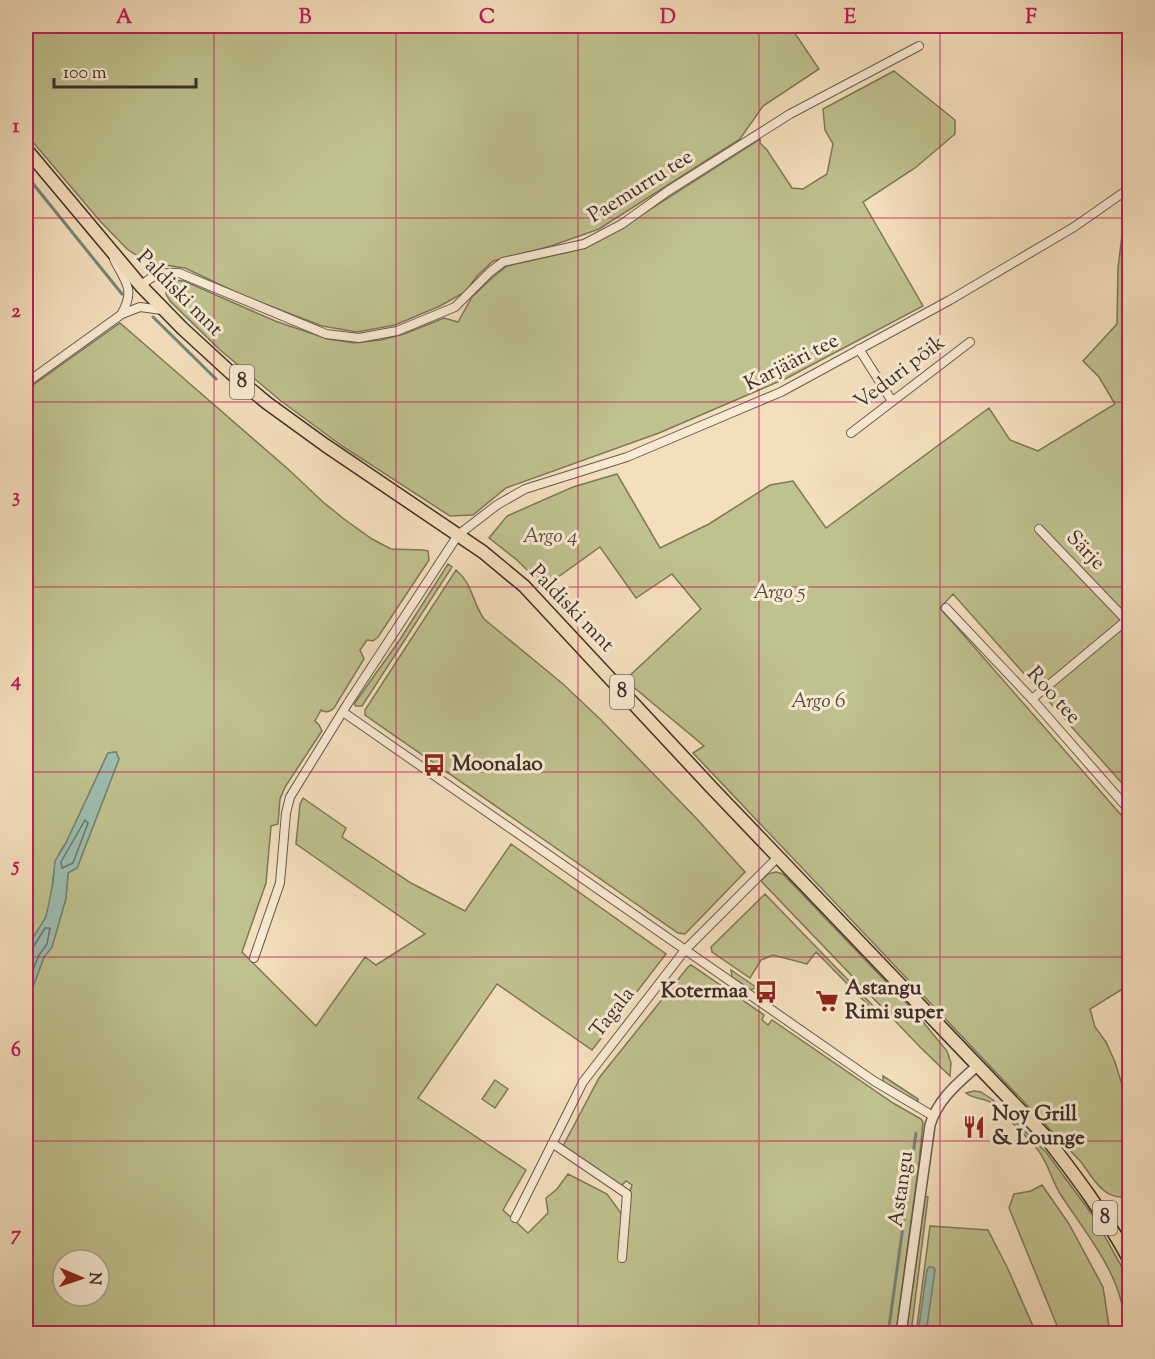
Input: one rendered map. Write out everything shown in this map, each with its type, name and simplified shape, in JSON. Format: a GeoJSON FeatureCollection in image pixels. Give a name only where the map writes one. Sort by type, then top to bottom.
{"type":"FeatureCollection","features":[{"type":"Feature","properties":{"kind":"main road","name":"Paldiski mnt"},"geometry":{"type":"LineString","coordinates":[[26,149],[141,286],[182,328],[267,403],[491,558],[524,586],[778,857],[1044,1135],[1112,1229],[1130,1261]]}},
{"type":"Feature","properties":{"kind":"street","name":"Paemurru tee"},"geometry":{"type":"LineString","coordinates":[[141,286],[150,277],[164,272],[179,273],[326,334],[360,338],[397,331],[455,307],[503,262],[584,244],[622,224],[668,191],[790,114],[919,46]]}},
{"type":"Feature","properties":{"kind":"street","name":"Karjääri tee"},"geometry":{"type":"LineString","coordinates":[[458,535],[497,505],[525,489],[627,457],[781,392],[950,300],[1074,227],[1127,190]]}},
{"type":"Feature","properties":{"kind":"street"},"geometry":{"type":"LineString","coordinates":[[110,251],[129,288],[128,303],[122,314]]}},
{"type":"Feature","properties":{"kind":"street"},"geometry":{"type":"LineString","coordinates":[[26,383],[122,314],[145,306],[166,311]]}},
{"type":"Feature","properties":{"kind":"street","name":"Veduri põik"},"geometry":{"type":"LineString","coordinates":[[851,433],[970,342]]}},
{"type":"Feature","properties":{"kind":"street"},"geometry":{"type":"LineString","coordinates":[[859,349],[892,401]]}},
{"type":"Feature","properties":{"kind":"street","name":"Särje"},"geometry":{"type":"LineString","coordinates":[[1039,529],[1128,621]]}},
{"type":"Feature","properties":{"kind":"street"},"geometry":{"type":"LineString","coordinates":[[254,957],[280,884],[286,813],[290,797],[458,535]]}},
{"type":"Feature","properties":{"kind":"street","name":"Roo tee"},"geometry":{"type":"LineString","coordinates":[[946,608],[1032,699],[1130,811]]}},
{"type":"Feature","properties":{"kind":"street"},"geometry":{"type":"LineString","coordinates":[[1032,699],[1128,621]]}},
{"type":"Feature","properties":{"kind":"street"},"geometry":{"type":"LineString","coordinates":[[343,712],[874,1081],[933,1116]]}},
{"type":"Feature","properties":{"kind":"street","name":"Tagala"},"geometry":{"type":"LineString","coordinates":[[515,1218],[583,1082],[685,950],[778,857]]}},
{"type":"Feature","properties":{"kind":"street","name":"Astangu"},"geometry":{"type":"LineString","coordinates":[[901,1334],[923,1169],[933,1116],[944,1096],[976,1066]]}},
{"type":"Feature","properties":{"kind":"street"},"geometry":{"type":"LineString","coordinates":[[552,1143],[627,1194],[622,1258]]}},
{"type":"Feature","properties":{"kind":"green space"},"geometry":{"type":"Polygon","coordinates":[[[26,26],[790,26],[819,69],[763,106],[740,139],[599,229],[551,246],[493,261],[465,292],[440,306],[395,325],[357,332],[322,326],[244,296],[185,268],[152,263],[127,249],[100,221],[26,134],[26,26]]]}},
{"type":"Feature","properties":{"kind":"green space"},"geometry":{"type":"Polygon","coordinates":[[[894,71],[955,120],[955,134],[915,168],[863,202],[923,306],[787,378],[659,433],[506,488],[473,515],[450,516],[342,446],[281,401],[219,349],[170,301],[166,294],[167,284],[172,280],[184,281],[275,321],[328,339],[354,343],[381,340],[404,334],[444,318],[458,322],[472,297],[507,266],[578,250],[610,235],[760,139],[760,143],[792,188],[803,189],[827,174],[833,144],[825,130],[823,109],[894,71]]]}},
{"type":"Feature","properties":{"kind":"green space"},"geometry":{"type":"Polygon","coordinates":[[[1124,219],[1129,220],[1129,791],[953,594],[940,608],[1129,824],[1129,985],[1090,1009],[1095,1027],[1106,1042],[1115,1062],[1129,1108],[1129,1196],[1120,1197],[1113,1196],[1100,1188],[1081,1162],[693,753],[704,746],[625,680],[701,609],[672,574],[636,598],[600,547],[544,587],[517,560],[489,538],[507,516],[573,487],[617,474],[660,548],[709,524],[770,485],[793,481],[826,528],[989,408],[1010,440],[1038,451],[1115,404],[1099,377],[1083,361],[1117,324],[1118,268],[1124,219]]]}},
{"type":"Feature","properties":{"kind":"green space"},"geometry":{"type":"Polygon","coordinates":[[[120,323],[344,519],[391,549],[428,551],[429,560],[378,637],[373,641],[367,640],[360,650],[364,659],[334,708],[328,712],[321,710],[315,721],[322,731],[285,787],[280,799],[278,824],[271,826],[266,883],[242,952],[316,1026],[365,957],[376,965],[425,934],[296,844],[300,804],[303,798],[346,828],[342,837],[411,883],[465,911],[511,844],[666,954],[592,1050],[497,984],[418,1098],[526,1170],[503,1210],[528,1233],[548,1213],[546,1198],[557,1189],[568,1174],[607,1194],[623,1216],[632,1185],[626,1181],[620,1187],[563,1146],[599,1078],[691,965],[764,1015],[762,1020],[768,1025],[772,1020],[923,1122],[896,1333],[26,1333],[26,999],[44,957],[52,947],[66,898],[68,873],[77,868],[119,759],[116,752],[108,753],[66,843],[60,851],[54,869],[46,916],[26,949],[26,390],[120,323]]]}},
{"type":"Feature","properties":{"kind":"green space"},"geometry":{"type":"Polygon","coordinates":[[[448,564],[452,567],[362,706],[356,706],[354,704],[399,641],[448,564]]]}},
{"type":"Feature","properties":{"kind":"green space"},"geometry":{"type":"Polygon","coordinates":[[[456,570],[466,581],[484,619],[563,684],[601,720],[745,872],[685,934],[678,933],[365,715],[365,710],[456,570]]]}},
{"type":"Feature","properties":{"kind":"green space"},"geometry":{"type":"Polygon","coordinates":[[[776,872],[783,874],[914,1011],[947,1051],[951,1063],[950,1076],[761,881],[768,874],[776,872]]]}},
{"type":"Feature","properties":{"kind":"green space"},"geometry":{"type":"Polygon","coordinates":[[[765,894],[877,1010],[876,1013],[816,952],[807,964],[773,955],[761,960],[750,978],[712,952],[711,947],[765,894]]]}},
{"type":"Feature","properties":{"kind":"green space"},"geometry":{"type":"Polygon","coordinates":[[[731,970],[756,987],[751,990],[732,977],[731,970]]]}},
{"type":"Feature","properties":{"kind":"green space"},"geometry":{"type":"Polygon","coordinates":[[[883,1076],[918,1099],[918,1102],[885,1083],[883,1076]]]}},
{"type":"Feature","properties":{"kind":"green space"},"geometry":{"type":"Polygon","coordinates":[[[495,1080],[508,1089],[495,1108],[482,1099],[495,1080]]]}},
{"type":"Feature","properties":{"kind":"green space"},"geometry":{"type":"Polygon","coordinates":[[[981,1092],[993,1100],[1046,1152],[1094,1217],[1129,1280],[1129,1328],[1125,1328],[1123,1309],[1111,1273],[1059,1192],[1038,1150],[993,1104],[966,1093],[981,1092]]]}},
{"type":"Feature","properties":{"kind":"green space"},"geometry":{"type":"Polygon","coordinates":[[[1042,1185],[1069,1224],[1103,1287],[1110,1333],[1060,1333],[1009,1208],[1014,1194],[1031,1191],[1042,1185]]]}},
{"type":"Feature","properties":{"kind":"green space"},"geometry":{"type":"Polygon","coordinates":[[[925,1196],[928,1197],[911,1333],[906,1334],[925,1196]]]}},
{"type":"Feature","properties":{"kind":"green space"},"geometry":{"type":"Polygon","coordinates":[[[930,1226],[988,1230],[1036,1333],[916,1334],[930,1226]]]}},
{"type":"Feature","properties":{"kind":"water"},"geometry":{"type":"Polygon","coordinates":[[[116,752],[119,759],[77,868],[68,873],[66,898],[52,947],[44,957],[26,999],[26,949],[46,917],[55,861],[66,843],[108,753],[116,752]]]}},
{"type":"Feature","properties":{"kind":"water"},"geometry":{"type":"Polygon","coordinates":[[[929,1267],[935,1270],[926,1333],[918,1333],[927,1270],[929,1267]]]}},
{"type":"Feature","properties":{"kind":"waterway"},"geometry":{"type":"LineString","coordinates":[[26,175],[122,294]]}},
{"type":"Feature","properties":{"kind":"waterway"},"geometry":{"type":"LineString","coordinates":[[153,317],[216,379]]}},
{"type":"Feature","properties":{"kind":"waterway"},"geometry":{"type":"LineString","coordinates":[[1123,1017],[1130,1012]]}},
{"type":"Feature","properties":{"kind":"waterway"},"geometry":{"type":"LineString","coordinates":[[888,1334],[916,1133]]}},
{"type":"Feature","properties":{"kind":"place","name":"Moonalao"},"geometry":{"type":"Point","coordinates":[434,765]}},
{"type":"Feature","properties":{"kind":"place","name":"Kotermaa"},"geometry":{"type":"Point","coordinates":[766,992]}},
{"type":"Feature","properties":{"kind":"place","name":"Astangu Rimi super"},"geometry":{"type":"Point","coordinates":[827,1001]}},
{"type":"Feature","properties":{"kind":"place","name":"Noy Grill & Lounge"},"geometry":{"type":"Point","coordinates":[974,1127]}},
{"type":"Feature","properties":{"kind":"park label","name":"Argo 4"},"geometry":{"type":"Point","coordinates":[550,537]}},
{"type":"Feature","properties":{"kind":"park label","name":"Argo 5"},"geometry":{"type":"Point","coordinates":[779,593]}},
{"type":"Feature","properties":{"kind":"park label","name":"Argo 6"},"geometry":{"type":"Point","coordinates":[818,702]}}]}
